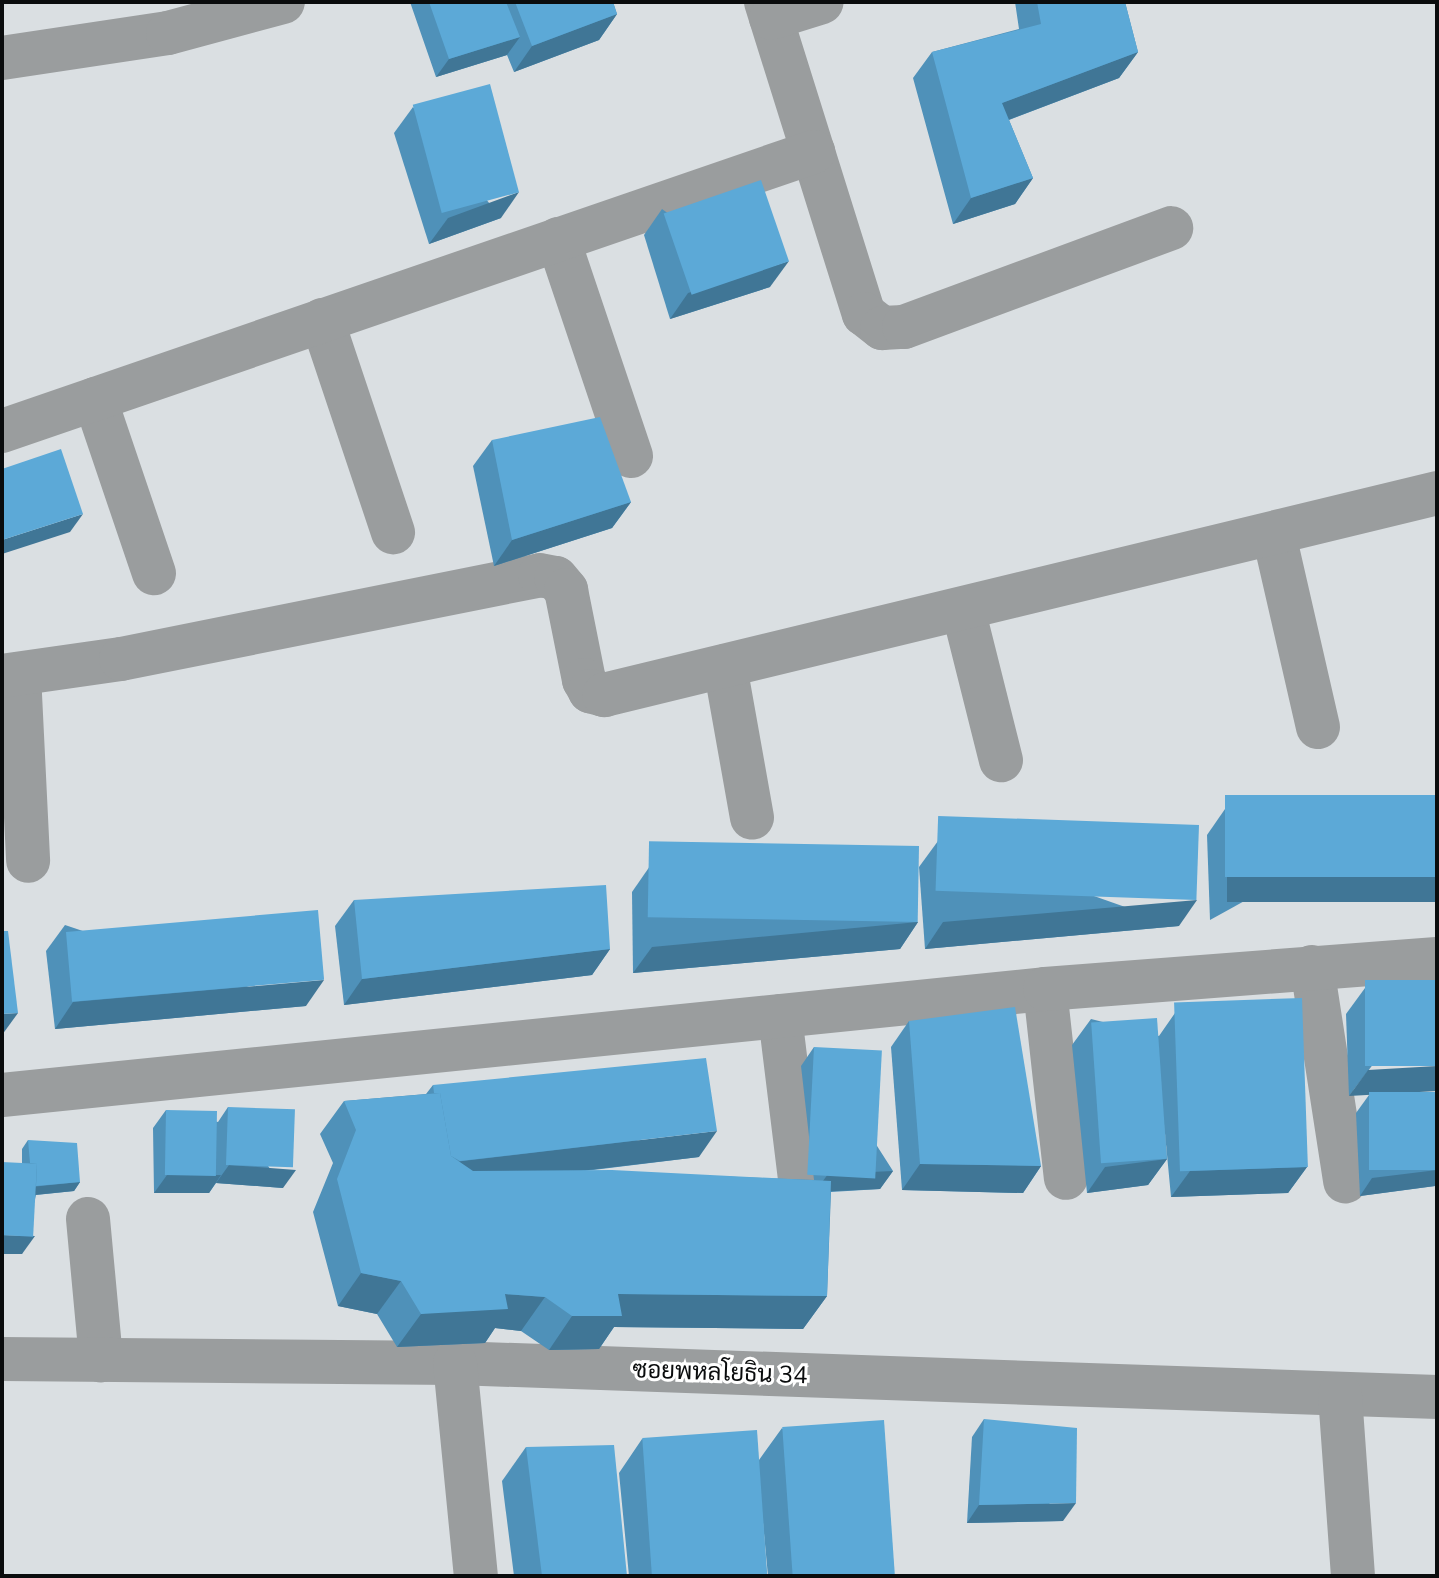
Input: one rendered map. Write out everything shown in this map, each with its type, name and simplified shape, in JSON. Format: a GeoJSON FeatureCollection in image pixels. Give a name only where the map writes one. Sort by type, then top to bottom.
{"type":"FeatureCollection","features":[{"type":"Feature","properties":{"kind":"street"},"geometry":{"type":"LineString","coordinates":[[2,58],[168,33],[283,2]]}},
{"type":"Feature","properties":{"kind":"street"},"geometry":{"type":"LineString","coordinates":[[822,2],[769,10],[864,314],[882,328],[904,327],[1171,228]]}},
{"type":"Feature","properties":{"kind":"street"},"geometry":{"type":"LineString","coordinates":[[2,431],[813,152]]}},
{"type":"Feature","properties":{"kind":"street"},"geometry":{"type":"LineString","coordinates":[[558,239],[631,456]]}},
{"type":"Feature","properties":{"kind":"street"},"geometry":{"type":"LineString","coordinates":[[322,320],[393,532]]}},
{"type":"Feature","properties":{"kind":"street"},"geometry":{"type":"LineString","coordinates":[[95,399],[154,573]]}},
{"type":"Feature","properties":{"kind":"street"},"geometry":{"type":"LineString","coordinates":[[28,861],[11,675],[121,659],[540,575],[556,578],[566,590],[590,691],[604,695],[1274,535],[1437,493]]}},
{"type":"Feature","properties":{"kind":"street"},"geometry":{"type":"LineString","coordinates":[[1274,535],[1318,727]]}},
{"type":"Feature","properties":{"kind":"street"},"geometry":{"type":"LineString","coordinates":[[963,609],[1001,760]]}},
{"type":"Feature","properties":{"kind":"street"},"geometry":{"type":"LineString","coordinates":[[725,666],[752,818]]}},
{"type":"Feature","properties":{"kind":"street"},"geometry":{"type":"LineString","coordinates":[[2,1095],[1045,989],[1437,959]]}},
{"type":"Feature","properties":{"kind":"street"},"geometry":{"type":"LineString","coordinates":[[1312,967],[1345,1181]]}},
{"type":"Feature","properties":{"kind":"street"},"geometry":{"type":"LineString","coordinates":[[1045,989],[1066,1178]]}},
{"type":"Feature","properties":{"kind":"street"},"geometry":{"type":"LineString","coordinates":[[780,1016],[800,1178]]}},
{"type":"Feature","properties":{"kind":"street"},"geometry":{"type":"LineString","coordinates":[[88,1219],[101,1360]]}},
{"type":"Feature","properties":{"kind":"street","name":"ซอยพหลโยธิน 34"},"geometry":{"type":"LineString","coordinates":[[2,1359],[455,1363],[1437,1397]]}},
{"type":"Feature","properties":{"kind":"street"},"geometry":{"type":"LineString","coordinates":[[455,1363],[476,1576]]}},
{"type":"Feature","properties":{"kind":"street"},"geometry":{"type":"LineString","coordinates":[[1340,1395],[1353,1576]]}},
{"type":"Feature","properties":{"kind":"building"},"geometry":{"type":"Polygon","coordinates":[[[429,2],[506,2],[520,37],[449,59],[429,2]]]}},
{"type":"Feature","properties":{"kind":"building"},"geometry":{"type":"Polygon","coordinates":[[[515,2],[613,2],[617,14],[532,46],[515,2]]]}},
{"type":"Feature","properties":{"kind":"building"},"geometry":{"type":"Polygon","coordinates":[[[1037,2],[1125,2],[1138,52],[1002,103],[1033,178],[971,198],[932,52],[1041,24],[1037,2]]]}},
{"type":"Feature","properties":{"kind":"building"},"geometry":{"type":"Polygon","coordinates":[[[490,84],[519,192],[442,213],[413,105],[490,84]]]}},
{"type":"Feature","properties":{"kind":"building"},"geometry":{"type":"Polygon","coordinates":[[[761,180],[789,261],[692,295],[664,214],[761,180]]]}},
{"type":"Feature","properties":{"kind":"building"},"geometry":{"type":"Polygon","coordinates":[[[600,417],[631,502],[512,540],[492,440],[600,417]]]}},
{"type":"Feature","properties":{"kind":"building"},"geometry":{"type":"Polygon","coordinates":[[[61,449],[83,514],[2,540],[2,469],[61,449]]]}},
{"type":"Feature","properties":{"kind":"building"},"geometry":{"type":"Polygon","coordinates":[[[1225,795],[1437,795],[1437,877],[1225,877],[1225,795]]]}},
{"type":"Feature","properties":{"kind":"building"},"geometry":{"type":"Polygon","coordinates":[[[938,816],[1199,825],[1196,900],[936,891],[938,816]]]}},
{"type":"Feature","properties":{"kind":"building"},"geometry":{"type":"Polygon","coordinates":[[[649,841],[919,846],[918,922],[648,917],[649,841]]]}},
{"type":"Feature","properties":{"kind":"building"},"geometry":{"type":"Polygon","coordinates":[[[606,885],[610,949],[362,979],[354,900],[606,885]]]}},
{"type":"Feature","properties":{"kind":"building"},"geometry":{"type":"Polygon","coordinates":[[[318,910],[324,980],[72,1002],[66,932],[318,910]]]}},
{"type":"Feature","properties":{"kind":"building"},"geometry":{"type":"Polygon","coordinates":[[[2,931],[8,931],[18,1013],[2,1014],[2,931]]]}},
{"type":"Feature","properties":{"kind":"building"},"geometry":{"type":"Polygon","coordinates":[[[1365,980],[1437,980],[1437,1066],[1365,1066],[1365,980]]]}},
{"type":"Feature","properties":{"kind":"building"},"geometry":{"type":"Polygon","coordinates":[[[1302,998],[1308,1167],[1180,1171],[1174,1002],[1302,998]]]}},
{"type":"Feature","properties":{"kind":"building"},"geometry":{"type":"Polygon","coordinates":[[[1015,1007],[1041,1166],[920,1164],[909,1021],[1015,1007]]]}},
{"type":"Feature","properties":{"kind":"building"},"geometry":{"type":"Polygon","coordinates":[[[1157,1018],[1167,1159],[1101,1163],[1091,1023],[1157,1018]]]}},
{"type":"Feature","properties":{"kind":"building"},"geometry":{"type":"Polygon","coordinates":[[[814,1047],[882,1051],[875,1178],[807,1175],[814,1047]]]}},
{"type":"Feature","properties":{"kind":"building"},"geometry":{"type":"Polygon","coordinates":[[[706,1058],[717,1131],[460,1161],[451,1156],[440,1093],[434,1093],[433,1085],[706,1058]]]}},
{"type":"Feature","properties":{"kind":"building"},"geometry":{"type":"Polygon","coordinates":[[[1369,1092],[1437,1092],[1437,1170],[1369,1170],[1369,1092]]]}},
{"type":"Feature","properties":{"kind":"building"},"geometry":{"type":"Polygon","coordinates":[[[440,1093],[451,1156],[473,1171],[612,1170],[831,1181],[827,1296],[618,1294],[622,1316],[572,1316],[545,1297],[505,1294],[508,1309],[421,1314],[401,1281],[361,1273],[337,1179],[356,1130],[344,1101],[440,1093]]]}},
{"type":"Feature","properties":{"kind":"building"},"geometry":{"type":"Polygon","coordinates":[[[228,1107],[295,1109],[293,1167],[226,1165],[228,1107]]]}},
{"type":"Feature","properties":{"kind":"building"},"geometry":{"type":"Polygon","coordinates":[[[166,1110],[217,1111],[216,1176],[165,1175],[166,1110]]]}},
{"type":"Feature","properties":{"kind":"building"},"geometry":{"type":"Polygon","coordinates":[[[28,1140],[77,1143],[80,1182],[36,1186],[37,1164],[30,1163],[28,1140]]]}},
{"type":"Feature","properties":{"kind":"building"},"geometry":{"type":"Polygon","coordinates":[[[2,1162],[37,1164],[33,1237],[2,1235],[2,1162]]]}},
{"type":"Feature","properties":{"kind":"building"},"geometry":{"type":"Polygon","coordinates":[[[984,1419],[1077,1428],[1076,1503],[979,1505],[984,1419]]]}},
{"type":"Feature","properties":{"kind":"building"},"geometry":{"type":"Polygon","coordinates":[[[884,1420],[895,1576],[793,1576],[782,1427],[884,1420]]]}},
{"type":"Feature","properties":{"kind":"building"},"geometry":{"type":"Polygon","coordinates":[[[757,1430],[767,1576],[652,1576],[642,1438],[757,1430]]]}},
{"type":"Feature","properties":{"kind":"building"},"geometry":{"type":"Polygon","coordinates":[[[614,1445],[627,1576],[542,1576],[526,1447],[614,1445]]]}}]}
